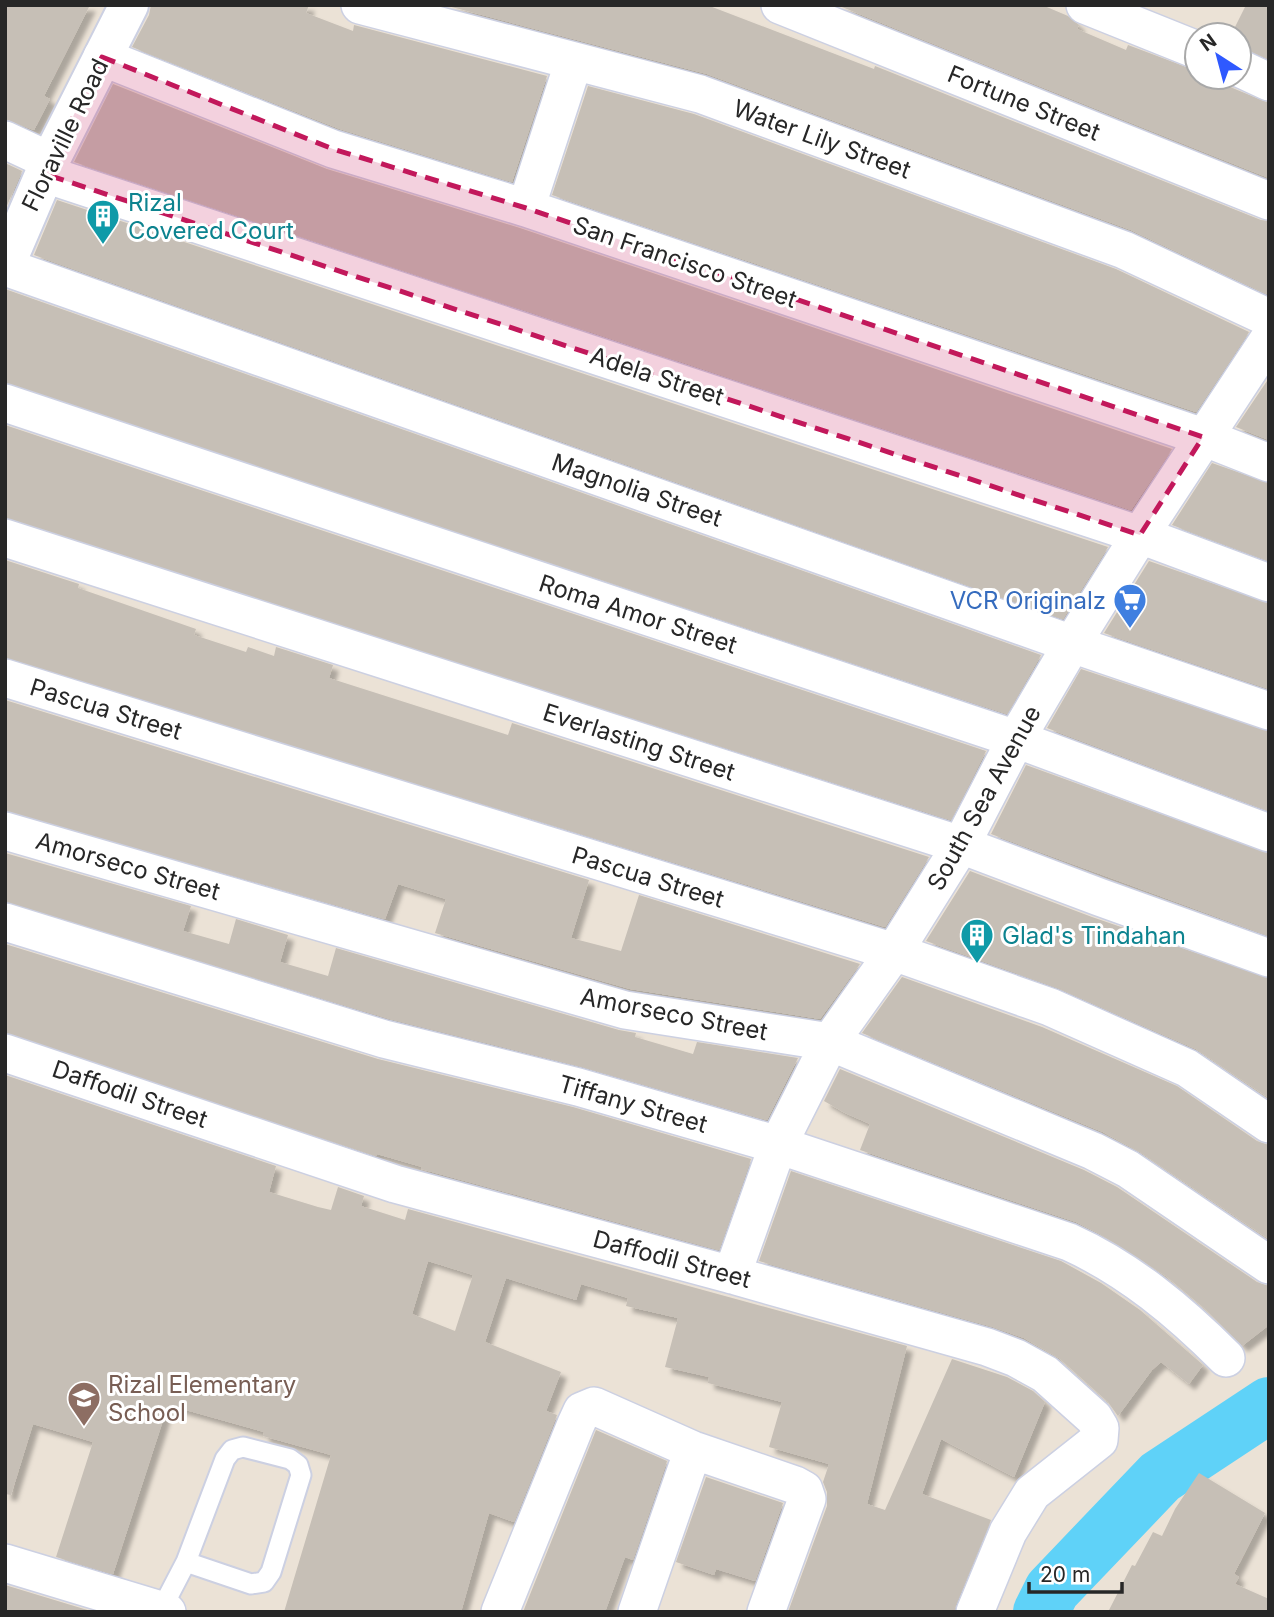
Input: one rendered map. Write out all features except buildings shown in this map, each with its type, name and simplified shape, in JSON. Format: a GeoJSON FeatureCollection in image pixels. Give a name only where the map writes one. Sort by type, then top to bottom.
{"type":"FeatureCollection","features":[{"type":"Feature","properties":{"kind":"street","name":"Floraville Road"},"geometry":{"type":"LineString","coordinates":[[5,266],[47,167],[129,5]]}},
{"type":"Feature","properties":{"kind":"street","name":"Water Lily Street"},"geometry":{"type":"LineString","coordinates":[[360,5],[700,94],[1124,250],[1269,318]]}},
{"type":"Feature","properties":{"kind":"street","name":"Fortune Street"},"geometry":{"type":"LineString","coordinates":[[780,5],[1269,201]]}},
{"type":"Feature","properties":{"kind":"street"},"geometry":{"type":"LineString","coordinates":[[1085,5],[1183,44]]}},
{"type":"Feature","properties":{"kind":"street","name":"San Francisco Street"},"geometry":{"type":"LineString","coordinates":[[102,57],[333,149],[526,208],[1203,437],[1269,463]]}},
{"type":"Feature","properties":{"kind":"street"},"geometry":{"type":"LineString","coordinates":[[526,208],[574,61]]}},
{"type":"Feature","properties":{"kind":"street"},"geometry":{"type":"LineString","coordinates":[[1253,75],[1269,82]]}},
{"type":"Feature","properties":{"kind":"street","name":"Adela Street"},"geometry":{"type":"LineString","coordinates":[[5,140],[47,167],[1139,536],[1269,583]]}},
{"type":"Feature","properties":{"kind":"street","name":"Magnolia Street"},"geometry":{"type":"LineString","coordinates":[[5,266],[1072,644],[1269,711]]}},
{"type":"Feature","properties":{"kind":"street","name":"South Sea Avenue"},"geometry":{"type":"LineString","coordinates":[[732,1275],[778,1145],[830,1042],[894,952],[961,845],[1016,740],[1072,644],[1139,536],[1269,339]]}},
{"type":"Feature","properties":{"kind":"street","name":"Roma Amor Street"},"geometry":{"type":"LineString","coordinates":[[5,403],[1016,740],[1269,833]]}},
{"type":"Feature","properties":{"kind":"street","name":"Everlasting Street"},"geometry":{"type":"LineString","coordinates":[[5,538],[961,845],[1269,958]]}},
{"type":"Feature","properties":{"kind":"street","name":"Pascua Street"},"geometry":{"type":"LineString","coordinates":[[5,678],[894,952],[1050,1007],[1187,1068],[1269,1124]]}},
{"type":"Feature","properties":{"kind":"street","name":"Amorseco Street"},"geometry":{"type":"LineString","coordinates":[[5,831],[625,1010],[830,1042],[1093,1151],[1128,1169],[1269,1265]]}},
{"type":"Feature","properties":{"kind":"street","name":"Tiffany Street"},"geometry":{"type":"LineString","coordinates":[[5,922],[384,1039],[578,1087],[778,1145],[1069,1242],[1088,1251],[1176,1310],[1226,1358]]}},
{"type":"Feature","properties":{"kind":"street","name":"Daffodil Street"},"geometry":{"type":"LineString","coordinates":[[5,1053],[395,1184],[997,1350],[1045,1374],[1094,1418],[1100,1428],[1099,1440],[1032,1493],[1008,1532],[975,1612]]}},
{"type":"Feature","properties":{"kind":"street"},"geometry":{"type":"LineString","coordinates":[[500,1612],[582,1411],[594,1406],[693,1450],[804,1490],[807,1499],[766,1612]]}},
{"type":"Feature","properties":{"kind":"street"},"geometry":{"type":"LineString","coordinates":[[637,1612],[693,1450]]}},
{"type":"Feature","properties":{"kind":"street"},"geometry":{"type":"LineString","coordinates":[[5,1563],[164,1611]]}},
{"type":"Feature","properties":{"kind":"lane"},"geometry":{"type":"LineString","coordinates":[[164,1611],[186,1562],[225,1459],[232,1450],[243,1447],[290,1459],[298,1465],[302,1475],[271,1572],[264,1582],[251,1584],[186,1562]]}},
{"type":"Feature","properties":{"kind":"highlighted area"},"geometry":{"type":"Polygon","coordinates":[[[102,57],[333,149],[526,208],[1203,437],[1140,535],[45,174],[102,57]]]}},
{"type":"Feature","properties":{"kind":"waterway"},"geometry":{"type":"LineString","coordinates":[[1041,1612],[1052,1590],[1160,1477],[1269,1405]]}},
{"type":"Feature","properties":{"kind":"place","name":"Rizal Covered Court"},"geometry":{"type":"Point","coordinates":[103,246]}},
{"type":"Feature","properties":{"kind":"place","name":"VCR Originalz"},"geometry":{"type":"Point","coordinates":[1130,630]}},
{"type":"Feature","properties":{"kind":"place","name":"Glad's Tindahan"},"geometry":{"type":"Point","coordinates":[977,965]}},
{"type":"Feature","properties":{"kind":"place","name":"Rizal Elementary School"},"geometry":{"type":"Point","coordinates":[84,1428]}}]}
